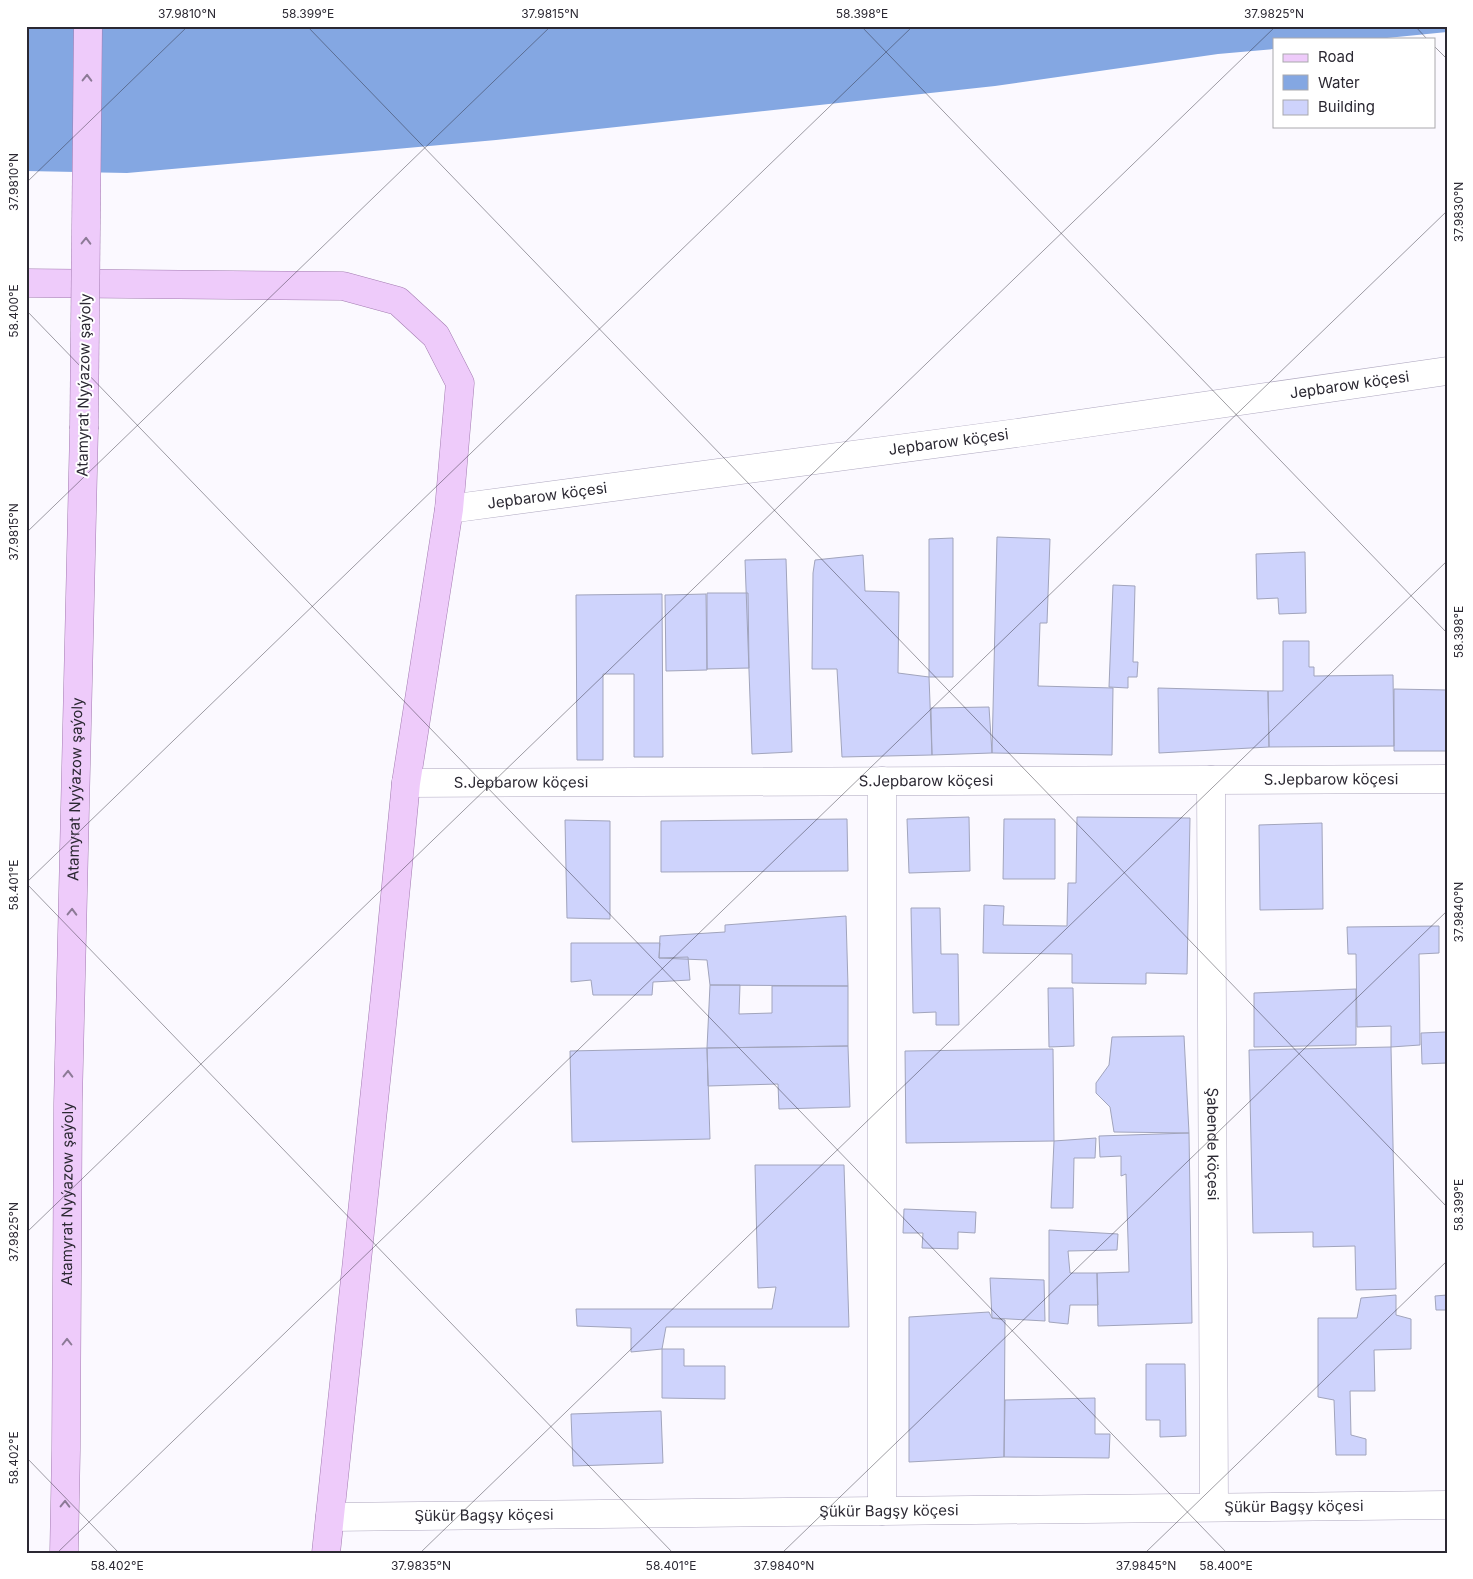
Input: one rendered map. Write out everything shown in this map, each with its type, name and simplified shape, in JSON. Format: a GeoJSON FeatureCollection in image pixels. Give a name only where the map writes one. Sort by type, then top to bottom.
{"type":"FeatureCollection","features":[{"type":"Feature","properties":{"kind":"main road","name":"Atamyrat Nyýazow şaýoly"},"geometry":{"type":"LineString","coordinates":[[64,1553],[68,1103],[84,429],[88,26]]}},
{"type":"Feature","properties":{"kind":"main road"},"geometry":{"type":"LineString","coordinates":[[26,283],[343,286],[398,301],[436,336],[460,383],[450,509],[406,783],[326,1553]]}},
{"type":"Feature","properties":{"kind":"street","name":"Jepbarow köçesi"},"geometry":{"type":"LineString","coordinates":[[450,509],[998,435],[1447,371]]}},
{"type":"Feature","properties":{"kind":"street","name":"S.Jepbarow köçesi"},"geometry":{"type":"LineString","coordinates":[[406,783],[1447,779]]}},
{"type":"Feature","properties":{"kind":"street","name":"Şabende köçesi"},"geometry":{"type":"LineString","coordinates":[[1211,780],[1214,1507]]}},
{"type":"Feature","properties":{"kind":"street"},"geometry":{"type":"LineString","coordinates":[[882,781],[882,1511]]}},
{"type":"Feature","properties":{"kind":"street","name":"Şükür Bagşy köçesi"},"geometry":{"type":"LineString","coordinates":[[330,1517],[1447,1504]]}},
{"type":"Feature","properties":{"kind":"water"},"geometry":{"type":"Polygon","coordinates":[[[26,26],[1447,26],[1447,32],[1387,38],[1273,38],[1273,49],[1218,54],[995,86],[496,140],[127,173],[26,171],[26,26]]]}},
{"type":"Feature","properties":{"kind":"building"},"geometry":{"type":"Polygon","coordinates":[[[997,537],[1050,539],[1047,623],[1040,623],[1038,686],[1113,688],[1112,755],[992,753],[997,537]]]}},
{"type":"Feature","properties":{"kind":"building"},"geometry":{"type":"Polygon","coordinates":[[[953,538],[953,677],[929,677],[929,539],[953,538]]]}},
{"type":"Feature","properties":{"kind":"building"},"geometry":{"type":"Polygon","coordinates":[[[1305,552],[1306,613],[1279,614],[1278,598],[1257,599],[1256,554],[1305,552]]]}},
{"type":"Feature","properties":{"kind":"building"},"geometry":{"type":"Polygon","coordinates":[[[863,555],[865,591],[899,592],[898,673],[929,677],[932,755],[842,757],[837,669],[812,669],[813,573],[815,560],[863,555]]]}},
{"type":"Feature","properties":{"kind":"building"},"geometry":{"type":"Polygon","coordinates":[[[786,559],[792,752],[752,754],[745,560],[786,559]]]}},
{"type":"Feature","properties":{"kind":"building"},"geometry":{"type":"Polygon","coordinates":[[[1113,585],[1135,586],[1133,662],[1138,662],[1137,677],[1128,677],[1128,688],[1109,687],[1113,585]]]}},
{"type":"Feature","properties":{"kind":"building"},"geometry":{"type":"Polygon","coordinates":[[[707,593],[748,593],[749,668],[707,669],[707,593]]]}},
{"type":"Feature","properties":{"kind":"building"},"geometry":{"type":"Polygon","coordinates":[[[662,594],[663,757],[634,757],[634,674],[603,674],[603,760],[577,760],[576,595],[662,594]]]}},
{"type":"Feature","properties":{"kind":"building"},"geometry":{"type":"Polygon","coordinates":[[[706,594],[707,670],[666,671],[665,595],[706,594]]]}},
{"type":"Feature","properties":{"kind":"building"},"geometry":{"type":"Polygon","coordinates":[[[1283,641],[1309,641],[1309,667],[1314,667],[1314,676],[1393,675],[1394,746],[1269,747],[1268,691],[1283,691],[1283,641]]]}},
{"type":"Feature","properties":{"kind":"building"},"geometry":{"type":"Polygon","coordinates":[[[1158,688],[1268,691],[1269,747],[1159,753],[1158,688]]]}},
{"type":"Feature","properties":{"kind":"building"},"geometry":{"type":"Polygon","coordinates":[[[1394,689],[1447,690],[1447,751],[1394,751],[1394,689]]]}},
{"type":"Feature","properties":{"kind":"building"},"geometry":{"type":"Polygon","coordinates":[[[989,707],[992,753],[932,755],[931,708],[989,707]]]}},
{"type":"Feature","properties":{"kind":"building"},"geometry":{"type":"Polygon","coordinates":[[[969,817],[970,871],[909,873],[907,819],[969,817]]]}},
{"type":"Feature","properties":{"kind":"building"},"geometry":{"type":"Polygon","coordinates":[[[1077,817],[1190,818],[1187,974],[1146,973],[1146,984],[1072,983],[1072,954],[983,953],[984,905],[1004,906],[1003,925],[1067,926],[1068,883],[1076,883],[1077,817]]]}},
{"type":"Feature","properties":{"kind":"building"},"geometry":{"type":"Polygon","coordinates":[[[847,819],[848,871],[661,872],[661,821],[847,819]]]}},
{"type":"Feature","properties":{"kind":"building"},"geometry":{"type":"Polygon","coordinates":[[[1004,819],[1055,819],[1055,879],[1003,879],[1004,819]]]}},
{"type":"Feature","properties":{"kind":"building"},"geometry":{"type":"Polygon","coordinates":[[[565,820],[610,821],[610,919],[567,918],[565,820]]]}},
{"type":"Feature","properties":{"kind":"building"},"geometry":{"type":"Polygon","coordinates":[[[1322,823],[1323,909],[1260,910],[1259,825],[1322,823]]]}},
{"type":"Feature","properties":{"kind":"building"},"geometry":{"type":"Polygon","coordinates":[[[911,908],[940,908],[941,954],[958,954],[959,1025],[936,1025],[936,1012],[913,1013],[911,908]]]}},
{"type":"Feature","properties":{"kind":"building"},"geometry":{"type":"Polygon","coordinates":[[[846,916],[848,986],[710,985],[707,960],[659,958],[660,936],[725,932],[725,925],[846,916]]]}},
{"type":"Feature","properties":{"kind":"building"},"geometry":{"type":"Polygon","coordinates":[[[1439,926],[1439,953],[1419,954],[1420,1045],[1391,1047],[1391,1026],[1357,1027],[1356,954],[1348,954],[1347,927],[1439,926]]]}},
{"type":"Feature","properties":{"kind":"building"},"geometry":{"type":"Polygon","coordinates":[[[571,943],[660,943],[659,958],[688,957],[690,980],[653,982],[652,995],[593,995],[591,980],[571,982],[571,943]]]}},
{"type":"Feature","properties":{"kind":"building"},"geometry":{"type":"Polygon","coordinates":[[[710,985],[740,985],[739,1014],[772,1013],[772,986],[848,986],[848,1046],[707,1048],[710,985]]]}},
{"type":"Feature","properties":{"kind":"building"},"geometry":{"type":"Polygon","coordinates":[[[1048,988],[1073,988],[1074,1046],[1049,1047],[1048,988]]]}},
{"type":"Feature","properties":{"kind":"building"},"geometry":{"type":"Polygon","coordinates":[[[1356,989],[1356,1045],[1254,1047],[1254,993],[1356,989]]]}},
{"type":"Feature","properties":{"kind":"building"},"geometry":{"type":"Polygon","coordinates":[[[1447,1032],[1447,1063],[1422,1064],[1421,1033],[1447,1032]]]}},
{"type":"Feature","properties":{"kind":"building"},"geometry":{"type":"Polygon","coordinates":[[[1184,1036],[1189,1133],[1114,1132],[1110,1107],[1096,1093],[1096,1083],[1109,1065],[1112,1037],[1184,1036]]]}},
{"type":"Feature","properties":{"kind":"building"},"geometry":{"type":"Polygon","coordinates":[[[848,1046],[850,1107],[779,1109],[778,1084],[708,1086],[707,1048],[848,1046]]]}},
{"type":"Feature","properties":{"kind":"building"},"geometry":{"type":"Polygon","coordinates":[[[1391,1047],[1396,1289],[1356,1290],[1355,1246],[1313,1247],[1313,1232],[1253,1233],[1249,1050],[1391,1047]]]}},
{"type":"Feature","properties":{"kind":"building"},"geometry":{"type":"Polygon","coordinates":[[[707,1048],[710,1139],[572,1142],[570,1051],[707,1048]]]}},
{"type":"Feature","properties":{"kind":"building"},"geometry":{"type":"Polygon","coordinates":[[[1053,1049],[1054,1141],[906,1143],[905,1051],[1053,1049]]]}},
{"type":"Feature","properties":{"kind":"building"},"geometry":{"type":"Polygon","coordinates":[[[1189,1133],[1192,1323],[1098,1326],[1097,1273],[1129,1272],[1126,1174],[1121,1176],[1121,1156],[1100,1157],[1099,1136],[1189,1133]]]}},
{"type":"Feature","properties":{"kind":"building"},"geometry":{"type":"Polygon","coordinates":[[[1096,1138],[1095,1158],[1074,1158],[1073,1208],[1051,1208],[1054,1141],[1096,1138]]]}},
{"type":"Feature","properties":{"kind":"building"},"geometry":{"type":"Polygon","coordinates":[[[755,1165],[844,1165],[849,1327],[666,1327],[662,1349],[631,1352],[631,1328],[577,1326],[576,1309],[772,1309],[776,1287],[758,1288],[755,1165]]]}},
{"type":"Feature","properties":{"kind":"building"},"geometry":{"type":"Polygon","coordinates":[[[904,1209],[976,1212],[975,1233],[958,1232],[958,1249],[922,1248],[923,1233],[903,1233],[904,1209]]]}},
{"type":"Feature","properties":{"kind":"building"},"geometry":{"type":"Polygon","coordinates":[[[1049,1230],[1118,1234],[1117,1250],[1068,1251],[1070,1273],[1097,1273],[1098,1305],[1070,1305],[1068,1324],[1049,1322],[1049,1230]]]}},
{"type":"Feature","properties":{"kind":"building"},"geometry":{"type":"Polygon","coordinates":[[[990,1278],[1044,1280],[1045,1321],[992,1318],[990,1278]]]}},
{"type":"Feature","properties":{"kind":"building"},"geometry":{"type":"Polygon","coordinates":[[[1396,1295],[1396,1315],[1411,1319],[1411,1349],[1374,1350],[1375,1391],[1350,1391],[1351,1435],[1366,1439],[1366,1455],[1336,1455],[1334,1400],[1318,1397],[1318,1318],[1357,1318],[1361,1298],[1396,1295]]]}},
{"type":"Feature","properties":{"kind":"building"},"geometry":{"type":"Polygon","coordinates":[[[1447,1295],[1447,1310],[1436,1310],[1435,1296],[1447,1295]]]}},
{"type":"Feature","properties":{"kind":"building"},"geometry":{"type":"Polygon","coordinates":[[[989,1312],[992,1318],[1005,1320],[1004,1457],[909,1462],[909,1317],[989,1312]]]}},
{"type":"Feature","properties":{"kind":"building"},"geometry":{"type":"Polygon","coordinates":[[[662,1349],[684,1349],[684,1366],[725,1366],[725,1399],[662,1398],[662,1349]]]}},
{"type":"Feature","properties":{"kind":"building"},"geometry":{"type":"Polygon","coordinates":[[[1146,1364],[1185,1364],[1186,1436],[1160,1437],[1160,1420],[1146,1420],[1146,1364]]]}},
{"type":"Feature","properties":{"kind":"building"},"geometry":{"type":"Polygon","coordinates":[[[1095,1398],[1095,1434],[1110,1434],[1109,1458],[1004,1457],[1005,1400],[1095,1398]]]}},
{"type":"Feature","properties":{"kind":"building"},"geometry":{"type":"Polygon","coordinates":[[[661,1411],[663,1463],[573,1466],[571,1414],[661,1411]]]}}]}
